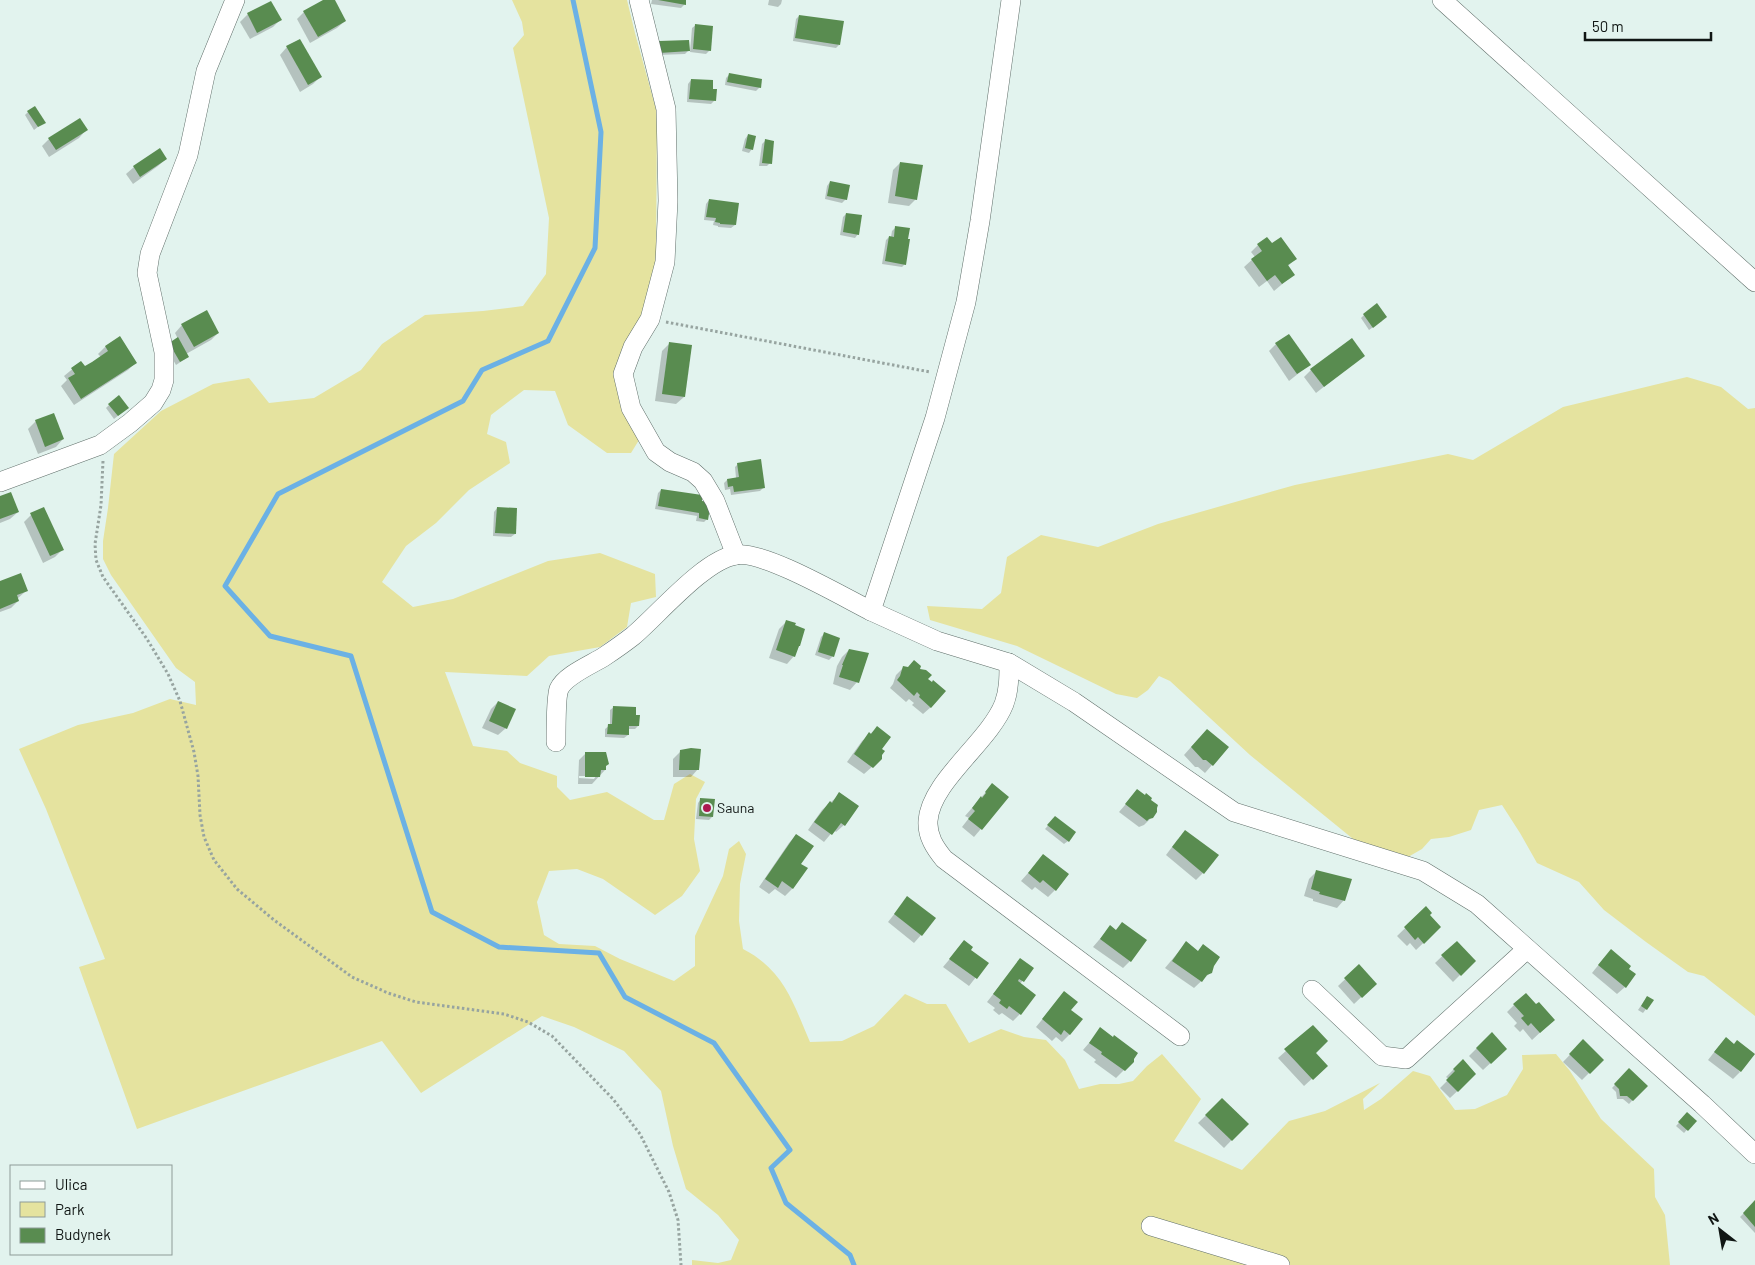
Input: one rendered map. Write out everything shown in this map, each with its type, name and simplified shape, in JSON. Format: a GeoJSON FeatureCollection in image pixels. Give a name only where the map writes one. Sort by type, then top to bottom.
{"type":"FeatureCollection","features":[{"type":"Feature","properties":{"kind":"street"},"geometry":{"type":"LineString","coordinates":[[0,482],[100,445],[147,408],[161,390],[164,380],[164,352],[147,273],[150,254],[188,155],[206,71],[235,0]]}},
{"type":"Feature","properties":{"kind":"street"},"geometry":{"type":"LineString","coordinates":[[639,0],[666,109],[668,201],[665,262],[650,319],[633,347],[623,374],[631,408],[656,452],[670,462],[693,472],[704,481],[736,554]]}},
{"type":"Feature","properties":{"kind":"street"},"geometry":{"type":"LineString","coordinates":[[871,611],[935,418],[967,293],[980,221],[1011,0]]}},
{"type":"Feature","properties":{"kind":"street"},"geometry":{"type":"LineString","coordinates":[[1442,0],[1755,282]]}},
{"type":"Feature","properties":{"kind":"street"},"geometry":{"type":"LineString","coordinates":[[556,742],[559,689],[568,678],[604,657],[633,636],[718,561],[736,554],[755,556],[781,566],[871,611],[937,641],[1008,663],[1074,702],[1234,812],[1423,871],[1477,904],[1702,1104],[1755,1154]]}},
{"type":"Feature","properties":{"kind":"street"},"geometry":{"type":"LineString","coordinates":[[1008,663],[1009,686],[1004,705],[986,734],[944,785],[932,804],[928,820],[929,834],[935,848],[944,859],[1180,1036]]}},
{"type":"Feature","properties":{"kind":"street"},"geometry":{"type":"LineString","coordinates":[[1312,990],[1382,1056],[1406,1060],[1527,949]]}},
{"type":"Feature","properties":{"kind":"street"},"geometry":{"type":"LineString","coordinates":[[1151,1226],[1280,1265]]}},
{"type":"Feature","properties":{"kind":"path"},"geometry":{"type":"LineString","coordinates":[[650,319],[945,375]]}},
{"type":"Feature","properties":{"kind":"path"},"geometry":{"type":"LineString","coordinates":[[100,445],[103,454],[104,471],[95,544],[96,560],[103,577],[147,639],[168,674],[180,701],[194,752],[204,837],[214,860],[237,889],[274,920],[352,976],[388,993],[416,1002],[504,1014],[528,1022],[552,1036],[613,1099],[640,1134],[669,1192],[678,1220],[681,1265]]}},
{"type":"Feature","properties":{"kind":"green space"},"geometry":{"type":"Polygon","coordinates":[[[512,0],[627,0],[657,113],[656,262],[647,305],[625,345],[639,440],[631,453],[607,453],[568,425],[555,391],[524,390],[491,415],[487,434],[506,442],[510,463],[469,490],[436,523],[406,546],[382,582],[413,607],[453,599],[548,561],[600,553],[655,574],[656,597],[631,603],[627,627],[600,647],[549,656],[527,676],[445,672],[473,746],[507,751],[520,763],[557,776],[557,787],[570,800],[607,792],[654,820],[664,820],[674,784],[690,774],[705,782],[696,799],[694,839],[700,871],[682,896],[655,915],[603,879],[577,869],[549,871],[537,902],[544,935],[559,944],[595,946],[620,959],[674,981],[695,966],[695,936],[723,876],[729,849],[739,841],[746,854],[740,884],[739,921],[743,949],[757,957],[778,977],[792,1001],[810,1042],[842,1041],[874,1026],[905,994],[927,1004],[946,1004],[969,1043],[1001,1029],[1024,1037],[1046,1040],[1065,1060],[1079,1089],[1100,1084],[1119,1084],[1133,1081],[1162,1054],[1201,1099],[1174,1141],[1242,1170],[1289,1121],[1325,1111],[1380,1083],[1363,1099],[1364,1110],[1381,1099],[1413,1071],[1430,1076],[1455,1110],[1475,1109],[1507,1095],[1523,1069],[1522,1055],[1556,1054],[1570,1071],[1601,1119],[1654,1169],[1655,1197],[1665,1215],[1670,1265],[692,1265],[692,1260],[718,1263],[731,1260],[739,1240],[718,1215],[686,1189],[673,1146],[661,1091],[624,1051],[574,1027],[542,1016],[421,1093],[382,1041],[137,1129],[79,967],[105,959],[46,809],[19,749],[78,725],[133,713],[170,699],[196,705],[195,682],[176,668],[111,575],[103,559],[103,541],[114,454],[161,411],[213,384],[249,378],[269,403],[314,398],[361,370],[382,344],[425,315],[523,306],[546,274],[549,218],[513,48],[524,35],[522,22],[512,0]]]}},
{"type":"Feature","properties":{"kind":"green space"},"geometry":{"type":"Polygon","coordinates":[[[1687,377],[1721,387],[1748,409],[1755,408],[1755,1016],[1704,976],[1688,972],[1646,942],[1604,910],[1579,882],[1537,863],[1502,805],[1479,810],[1471,830],[1449,837],[1431,839],[1422,849],[1408,857],[1358,843],[1250,755],[1170,681],[1159,676],[1148,690],[1137,698],[1116,694],[1017,646],[930,620],[927,606],[982,609],[1001,593],[1007,557],[1041,535],[1098,547],[1158,524],[1295,485],[1448,454],[1473,460],[1563,407],[1687,377]]]}},
{"type":"Feature","properties":{"kind":"building"},"geometry":{"type":"Polygon","coordinates":[[[323,0],[335,0],[346,21],[318,37],[303,11],[323,0]]]}},
{"type":"Feature","properties":{"kind":"building"},"geometry":{"type":"Polygon","coordinates":[[[658,0],[686,0],[686,5],[658,0]]]}},
{"type":"Feature","properties":{"kind":"building"},"geometry":{"type":"Polygon","coordinates":[[[271,1],[282,20],[257,33],[247,13],[271,1]]]}},
{"type":"Feature","properties":{"kind":"building"},"geometry":{"type":"Polygon","coordinates":[[[799,15],[844,21],[840,45],[795,38],[799,15]]]}},
{"type":"Feature","properties":{"kind":"building"},"geometry":{"type":"Polygon","coordinates":[[[695,24],[713,26],[711,51],[693,49],[695,24]]]}},
{"type":"Feature","properties":{"kind":"building"},"geometry":{"type":"Polygon","coordinates":[[[300,39],[322,77],[308,85],[286,46],[300,39]]]}},
{"type":"Feature","properties":{"kind":"building"},"geometry":{"type":"Polygon","coordinates":[[[689,40],[690,51],[659,53],[659,41],[689,40]]]}},
{"type":"Feature","properties":{"kind":"building"},"geometry":{"type":"Polygon","coordinates":[[[729,73],[762,79],[761,88],[727,82],[729,73]]]}},
{"type":"Feature","properties":{"kind":"building"},"geometry":{"type":"Polygon","coordinates":[[[691,79],[713,80],[713,89],[717,89],[716,101],[689,99],[691,79]]]}},
{"type":"Feature","properties":{"kind":"building"},"geometry":{"type":"Polygon","coordinates":[[[35,106],[46,123],[38,127],[27,111],[35,106]]]}},
{"type":"Feature","properties":{"kind":"building"},"geometry":{"type":"Polygon","coordinates":[[[80,118],[88,130],[56,150],[48,138],[80,118]]]}},
{"type":"Feature","properties":{"kind":"building"},"geometry":{"type":"Polygon","coordinates":[[[748,134],[756,136],[753,150],[745,148],[748,134]]]}},
{"type":"Feature","properties":{"kind":"building"},"geometry":{"type":"Polygon","coordinates":[[[765,139],[774,141],[772,164],[762,163],[765,139]]]}},
{"type":"Feature","properties":{"kind":"building"},"geometry":{"type":"Polygon","coordinates":[[[160,148],[167,159],[140,177],[133,166],[160,148]]]}},
{"type":"Feature","properties":{"kind":"building"},"geometry":{"type":"Polygon","coordinates":[[[900,162],[923,165],[917,200],[895,196],[900,162]]]}},
{"type":"Feature","properties":{"kind":"building"},"geometry":{"type":"Polygon","coordinates":[[[830,181],[850,185],[847,200],[827,196],[830,181]]]}},
{"type":"Feature","properties":{"kind":"building"},"geometry":{"type":"Polygon","coordinates":[[[709,199],[739,203],[736,225],[720,224],[715,222],[716,218],[706,217],[709,199]]]}},
{"type":"Feature","properties":{"kind":"building"},"geometry":{"type":"Polygon","coordinates":[[[846,213],[862,215],[859,235],[843,232],[846,213]]]}},
{"type":"Feature","properties":{"kind":"building"},"geometry":{"type":"Polygon","coordinates":[[[895,226],[910,228],[906,265],[885,261],[889,236],[894,237],[895,226]]]}},
{"type":"Feature","properties":{"kind":"building"},"geometry":{"type":"Polygon","coordinates":[[[1267,237],[1272,243],[1281,237],[1297,259],[1288,265],[1295,275],[1282,284],[1275,275],[1267,281],[1251,259],[1262,251],[1257,244],[1267,237]]]}},
{"type":"Feature","properties":{"kind":"building"},"geometry":{"type":"Polygon","coordinates":[[[1377,303],[1387,317],[1373,328],[1363,314],[1377,303]]]}},
{"type":"Feature","properties":{"kind":"building"},"geometry":{"type":"Polygon","coordinates":[[[207,310],[219,333],[194,347],[181,324],[207,310]]]}},
{"type":"Feature","properties":{"kind":"building"},"geometry":{"type":"Polygon","coordinates":[[[1289,334],[1311,365],[1297,374],[1275,343],[1289,334]]]}},
{"type":"Feature","properties":{"kind":"building"},"geometry":{"type":"Polygon","coordinates":[[[120,336],[137,363],[81,399],[68,378],[75,374],[71,368],[81,361],[85,366],[92,362],[108,351],[105,346],[120,336]]]}},
{"type":"Feature","properties":{"kind":"building"},"geometry":{"type":"Polygon","coordinates":[[[178,337],[189,357],[180,362],[169,343],[178,337]]]}},
{"type":"Feature","properties":{"kind":"building"},"geometry":{"type":"Polygon","coordinates":[[[1352,338],[1365,356],[1324,387],[1310,369],[1352,338]]]}},
{"type":"Feature","properties":{"kind":"building"},"geometry":{"type":"Polygon","coordinates":[[[669,342],[692,345],[685,397],[662,394],[669,342]]]}},
{"type":"Feature","properties":{"kind":"building"},"geometry":{"type":"Polygon","coordinates":[[[119,395],[129,408],[118,416],[108,404],[119,395]]]}},
{"type":"Feature","properties":{"kind":"building"},"geometry":{"type":"Polygon","coordinates":[[[54,413],[64,439],[45,447],[35,420],[54,413]]]}},
{"type":"Feature","properties":{"kind":"building"},"geometry":{"type":"Polygon","coordinates":[[[761,459],[765,488],[734,492],[733,486],[728,487],[727,479],[739,477],[737,463],[761,459]]]}},
{"type":"Feature","properties":{"kind":"building"},"geometry":{"type":"Polygon","coordinates":[[[661,489],[702,495],[702,501],[711,502],[708,520],[699,518],[699,513],[658,506],[661,489]]]}},
{"type":"Feature","properties":{"kind":"building"},"geometry":{"type":"Polygon","coordinates":[[[11,492],[19,512],[0,519],[0,496],[11,492]]]}},
{"type":"Feature","properties":{"kind":"building"},"geometry":{"type":"Polygon","coordinates":[[[44,507],[64,550],[50,556],[30,513],[44,507]]]}},
{"type":"Feature","properties":{"kind":"building"},"geometry":{"type":"Polygon","coordinates":[[[497,507],[517,508],[516,534],[495,533],[497,507]]]}},
{"type":"Feature","properties":{"kind":"building"},"geometry":{"type":"Polygon","coordinates":[[[21,573],[28,591],[17,595],[19,601],[0,609],[0,581],[21,573]]]}},
{"type":"Feature","properties":{"kind":"building"},"geometry":{"type":"Polygon","coordinates":[[[786,620],[796,623],[795,625],[805,629],[795,657],[776,650],[786,620]]]}},
{"type":"Feature","properties":{"kind":"building"},"geometry":{"type":"Polygon","coordinates":[[[824,632],[840,638],[834,657],[818,652],[824,632]]]}},
{"type":"Feature","properties":{"kind":"building"},"geometry":{"type":"Polygon","coordinates":[[[849,649],[869,653],[859,683],[839,677],[849,649]]]}},
{"type":"Feature","properties":{"kind":"building"},"geometry":{"type":"Polygon","coordinates":[[[914,660],[921,666],[920,669],[926,670],[932,675],[928,679],[932,682],[933,680],[946,691],[931,708],[919,697],[920,695],[917,692],[914,696],[897,680],[903,666],[908,667],[914,660]]]}},
{"type":"Feature","properties":{"kind":"building"},"geometry":{"type":"Polygon","coordinates":[[[498,701],[516,709],[507,729],[489,721],[498,701]]]}},
{"type":"Feature","properties":{"kind":"building"},"geometry":{"type":"Polygon","coordinates":[[[613,706],[636,707],[636,715],[640,715],[639,726],[629,726],[629,735],[607,734],[608,724],[612,724],[613,706]]]}},
{"type":"Feature","properties":{"kind":"building"},"geometry":{"type":"Polygon","coordinates":[[[877,726],[891,737],[882,749],[885,751],[882,759],[873,768],[854,754],[869,732],[871,734],[877,726]]]}},
{"type":"Feature","properties":{"kind":"building"},"geometry":{"type":"Polygon","coordinates":[[[1207,729],[1229,747],[1213,766],[1206,760],[1203,760],[1191,747],[1207,729]]]}},
{"type":"Feature","properties":{"kind":"building"},"geometry":{"type":"Polygon","coordinates":[[[701,749],[699,770],[679,770],[680,750],[701,749]]]}},
{"type":"Feature","properties":{"kind":"building"},"geometry":{"type":"Polygon","coordinates":[[[585,752],[606,752],[609,764],[606,766],[606,770],[601,770],[600,777],[585,777],[585,752]]]}},
{"type":"Feature","properties":{"kind":"building"},"geometry":{"type":"Polygon","coordinates":[[[992,783],[1009,797],[982,830],[968,819],[975,811],[972,808],[981,796],[982,798],[986,793],[992,783]]]}},
{"type":"Feature","properties":{"kind":"building"},"geometry":{"type":"Polygon","coordinates":[[[1137,789],[1145,795],[1146,793],[1158,805],[1157,812],[1153,818],[1147,821],[1125,804],[1137,789]]]}},
{"type":"Feature","properties":{"kind":"building"},"geometry":{"type":"Polygon","coordinates":[[[839,792],[859,806],[845,826],[841,823],[832,835],[814,822],[830,801],[832,803],[839,792]]]}},
{"type":"Feature","properties":{"kind":"building","name":"Sauna"},"geometry":{"type":"Polygon","coordinates":[[[700,798],[715,799],[713,817],[699,816],[700,798]]]}},
{"type":"Feature","properties":{"kind":"building"},"geometry":{"type":"Polygon","coordinates":[[[1055,816],[1076,832],[1069,842],[1047,825],[1055,816]]]}},
{"type":"Feature","properties":{"kind":"building"},"geometry":{"type":"Polygon","coordinates":[[[1185,830],[1219,855],[1204,874],[1172,847],[1185,830]]]}},
{"type":"Feature","properties":{"kind":"building"},"geometry":{"type":"Polygon","coordinates":[[[796,834],[814,846],[801,864],[808,868],[793,889],[782,881],[778,888],[765,879],[796,834]]]}},
{"type":"Feature","properties":{"kind":"building"},"geometry":{"type":"Polygon","coordinates":[[[1043,854],[1069,874],[1056,891],[1043,880],[1040,883],[1028,873],[1043,854]]]}},
{"type":"Feature","properties":{"kind":"building"},"geometry":{"type":"Polygon","coordinates":[[[1316,870],[1352,879],[1345,901],[1319,894],[1320,892],[1311,889],[1316,870]]]}},
{"type":"Feature","properties":{"kind":"building"},"geometry":{"type":"Polygon","coordinates":[[[907,896],[936,918],[922,936],[894,914],[907,896]]]}},
{"type":"Feature","properties":{"kind":"building"},"geometry":{"type":"Polygon","coordinates":[[[1426,906],[1432,913],[1430,915],[1441,927],[1424,944],[1418,937],[1415,940],[1404,927],[1426,906]]]}},
{"type":"Feature","properties":{"kind":"building"},"geometry":{"type":"Polygon","coordinates":[[[1122,922],[1147,940],[1131,962],[1100,939],[1110,925],[1116,930],[1122,922]]]}},
{"type":"Feature","properties":{"kind":"building"},"geometry":{"type":"Polygon","coordinates":[[[964,940],[973,947],[971,950],[989,963],[977,979],[949,959],[964,940]]]}},
{"type":"Feature","properties":{"kind":"building"},"geometry":{"type":"Polygon","coordinates":[[[1186,941],[1198,951],[1203,944],[1220,957],[1212,973],[1207,975],[1202,982],[1172,961],[1186,941]]]}},
{"type":"Feature","properties":{"kind":"building"},"geometry":{"type":"Polygon","coordinates":[[[1457,941],[1476,961],[1461,976],[1441,955],[1457,941]]]}},
{"type":"Feature","properties":{"kind":"building"},"geometry":{"type":"Polygon","coordinates":[[[1611,949],[1631,966],[1629,969],[1636,974],[1626,988],[1598,965],[1611,949]]]}},
{"type":"Feature","properties":{"kind":"building"},"geometry":{"type":"Polygon","coordinates":[[[1020,958],[1034,968],[1024,982],[1019,979],[1018,981],[1036,995],[1021,1015],[1009,1006],[1007,1009],[999,1003],[1001,1000],[993,994],[1020,958]]]}},
{"type":"Feature","properties":{"kind":"building"},"geometry":{"type":"Polygon","coordinates":[[[1359,964],[1377,984],[1362,998],[1344,978],[1359,964]]]}},
{"type":"Feature","properties":{"kind":"building"},"geometry":{"type":"Polygon","coordinates":[[[1064,991],[1078,1002],[1071,1010],[1083,1019],[1070,1035],[1064,1030],[1061,1035],[1042,1019],[1064,991]]]}},
{"type":"Feature","properties":{"kind":"building"},"geometry":{"type":"Polygon","coordinates":[[[1526,993],[1536,1004],[1539,1002],[1555,1020],[1540,1033],[1531,1023],[1528,1026],[1521,1018],[1524,1016],[1513,1004],[1526,993]]]}},
{"type":"Feature","properties":{"kind":"building"},"geometry":{"type":"Polygon","coordinates":[[[1647,996],[1654,1000],[1647,1010],[1641,1006],[1647,996]]]}},
{"type":"Feature","properties":{"kind":"building"},"geometry":{"type":"Polygon","coordinates":[[[1313,1025],[1328,1041],[1316,1053],[1328,1066],[1313,1080],[1284,1049],[1313,1025]]]}},
{"type":"Feature","properties":{"kind":"building"},"geometry":{"type":"Polygon","coordinates":[[[1100,1027],[1138,1053],[1134,1062],[1125,1071],[1089,1043],[1100,1027]]]}},
{"type":"Feature","properties":{"kind":"building"},"geometry":{"type":"Polygon","coordinates":[[[1492,1032],[1507,1049],[1491,1064],[1476,1048],[1492,1032]]]}},
{"type":"Feature","properties":{"kind":"building"},"geometry":{"type":"Polygon","coordinates":[[[1726,1037],[1734,1044],[1737,1040],[1755,1054],[1741,1072],[1714,1052],[1726,1037]]]}},
{"type":"Feature","properties":{"kind":"building"},"geometry":{"type":"Polygon","coordinates":[[[1583,1039],[1604,1060],[1590,1074],[1569,1054],[1583,1039]]]}},
{"type":"Feature","properties":{"kind":"building"},"geometry":{"type":"Polygon","coordinates":[[[1463,1059],[1476,1074],[1458,1092],[1446,1080],[1463,1059]]]}},
{"type":"Feature","properties":{"kind":"building"},"geometry":{"type":"Polygon","coordinates":[[[1629,1068],[1648,1086],[1633,1101],[1627,1096],[1620,1096],[1619,1089],[1614,1084],[1629,1068]]]}},
{"type":"Feature","properties":{"kind":"building"},"geometry":{"type":"Polygon","coordinates":[[[1222,1098],[1249,1124],[1232,1141],[1205,1115],[1222,1098]]]}},
{"type":"Feature","properties":{"kind":"building"},"geometry":{"type":"Polygon","coordinates":[[[1687,1112],[1697,1121],[1688,1131],[1678,1122],[1687,1112]]]}},
{"type":"Feature","properties":{"kind":"building"},"geometry":{"type":"Polygon","coordinates":[[[1755,1200],[1755,1227],[1743,1213],[1755,1200]]]}},
{"type":"Feature","properties":{"kind":"waterway"},"geometry":{"type":"LineString","coordinates":[[573,0],[601,132],[595,248],[548,341],[482,370],[463,401],[278,494],[225,586],[270,636],[351,656],[432,912],[499,947],[599,953],[625,997],[714,1043],[790,1150],[771,1168],[786,1203],[850,1255],[854,1265]]}},
{"type":"Feature","properties":{"kind":"place","name":"Sauna"},"geometry":{"type":"Point","coordinates":[707,808]}}]}
